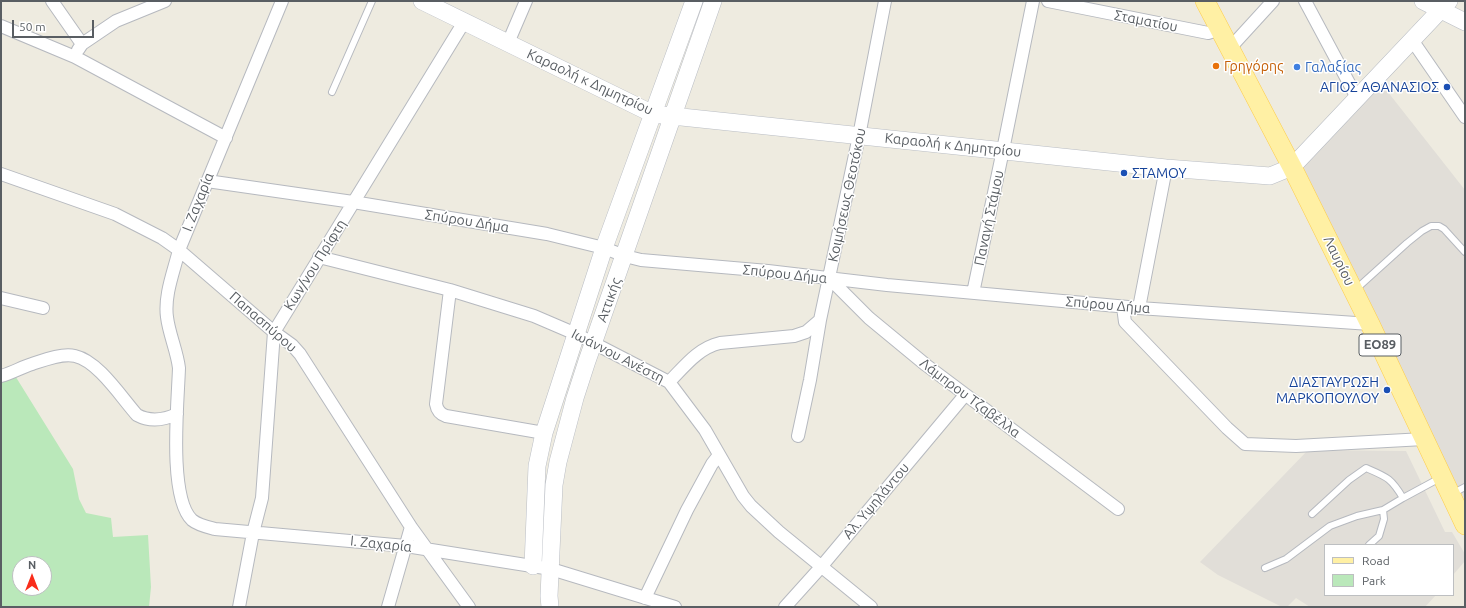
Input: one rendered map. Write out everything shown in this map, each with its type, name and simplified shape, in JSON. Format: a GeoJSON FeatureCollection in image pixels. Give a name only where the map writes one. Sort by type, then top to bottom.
{"type":"FeatureCollection","features":[{"type":"Feature","properties":{"kind":"main road","name":"Λαυρίου"},"geometry":{"type":"LineString","coordinates":[[1205,1],[1292,167],[1354,291],[1442,477],[1458,491],[1465,525]]}},
{"type":"Feature","properties":{"kind":"street"},"geometry":{"type":"LineString","coordinates":[[52,1],[82,44]]}},
{"type":"Feature","properties":{"kind":"street"},"geometry":{"type":"LineString","coordinates":[[75,56],[82,44],[116,21],[165,1]]}},
{"type":"Feature","properties":{"kind":"street","name":"Ι. Ζαχαρία"},"geometry":{"type":"LineString","coordinates":[[282,1],[179,250],[166,306],[179,368],[176,465],[179,491],[184,508],[192,520],[202,526],[215,530],[406,546],[551,568],[675,607]]}},
{"type":"Feature","properties":{"kind":"street","name":"Καραολή κ Δημητρίου"},"geometry":{"type":"LineString","coordinates":[[422,1],[653,114],[1166,168],[1270,176],[1292,167],[1445,5]]}},
{"type":"Feature","properties":{"kind":"street"},"geometry":{"type":"LineString","coordinates":[[508,44],[526,1]]}},
{"type":"Feature","properties":{"kind":"street","name":"Αττικής"},"geometry":{"type":"LineString","coordinates":[[533,566],[537,466],[544,433],[604,248],[694,1]]}},
{"type":"Feature","properties":{"kind":"street","name":"Αττικής"},"geometry":{"type":"LineString","coordinates":[[550,607],[549,596],[554,485],[558,462],[575,398],[625,256],[672,115],[713,1]]}},
{"type":"Feature","properties":{"kind":"street","name":"Κοιμήσεως Θεοτόκου"},"geometry":{"type":"LineString","coordinates":[[798,436],[885,1]]}},
{"type":"Feature","properties":{"kind":"street","name":"Παναγή Στάμου"},"geometry":{"type":"LineString","coordinates":[[973,293],[1004,150],[1033,1]]}},
{"type":"Feature","properties":{"kind":"street","name":"Σταματίου"},"geometry":{"type":"LineString","coordinates":[[1048,1],[1208,33],[1220,29]]}},
{"type":"Feature","properties":{"kind":"street"},"geometry":{"type":"LineString","coordinates":[[1230,48],[1273,1]]}},
{"type":"Feature","properties":{"kind":"street"},"geometry":{"type":"LineString","coordinates":[[1305,1],[1357,98]]}},
{"type":"Feature","properties":{"kind":"street"},"geometry":{"type":"LineString","coordinates":[[1423,1],[1445,5],[1465,22]]}},
{"type":"Feature","properties":{"kind":"street","name":"Κων/νου Πρίφτη"},"geometry":{"type":"LineString","coordinates":[[239,607],[253,533],[262,498],[274,332],[464,22]]}},
{"type":"Feature","properties":{"kind":"street"},"geometry":{"type":"LineString","coordinates":[[1,26],[75,56],[226,138]]}},
{"type":"Feature","properties":{"kind":"street"},"geometry":{"type":"LineString","coordinates":[[1412,40],[1465,117]]}},
{"type":"Feature","properties":{"kind":"street"},"geometry":{"type":"LineString","coordinates":[[1140,308],[1166,168]]}},
{"type":"Feature","properties":{"kind":"street","name":"Παπασπύρου"},"geometry":{"type":"LineString","coordinates":[[1,174],[115,214],[162,238],[179,250],[274,332],[292,345],[300,354],[411,527],[469,607]]}},
{"type":"Feature","properties":{"kind":"street","name":"Σπύρου Δήμα"},"geometry":{"type":"LineString","coordinates":[[207,180],[353,202],[540,233],[604,248],[641,260],[1123,307],[1370,324]]}},
{"type":"Feature","properties":{"kind":"street","name":"Ιωάννου Ανέστη"},"geometry":{"type":"LineString","coordinates":[[319,257],[450,290],[534,316],[576,334],[669,382],[705,430],[743,496],[751,506],[779,532],[871,607]]}},
{"type":"Feature","properties":{"kind":"street","name":"Λάμπρου Τζαβέλλα"},"geometry":{"type":"LineString","coordinates":[[830,279],[869,318],[926,365],[1118,509]]}},
{"type":"Feature","properties":{"kind":"street"},"geometry":{"type":"LineString","coordinates":[[450,290],[436,404],[438,411],[446,416],[544,433]]}},
{"type":"Feature","properties":{"kind":"street"},"geometry":{"type":"LineString","coordinates":[[1,298],[42,308]]}},
{"type":"Feature","properties":{"kind":"street"},"geometry":{"type":"LineString","coordinates":[[1123,307],[1125,322],[1227,428],[1245,444],[1296,446],[1424,438]]}},
{"type":"Feature","properties":{"kind":"street"},"geometry":{"type":"LineString","coordinates":[[669,382],[701,351],[711,345],[794,336],[806,332],[820,320]]}},
{"type":"Feature","properties":{"kind":"street"},"geometry":{"type":"LineString","coordinates":[[1,376],[32,364],[73,355],[82,358],[92,365],[104,376],[136,415],[143,419],[163,419],[177,414]]}},
{"type":"Feature","properties":{"kind":"street","name":"Αλ. Υψηλάντου"},"geometry":{"type":"LineString","coordinates":[[785,607],[822,567],[965,395]]}},
{"type":"Feature","properties":{"kind":"street"},"geometry":{"type":"LineString","coordinates":[[645,598],[687,510],[712,464],[719,455]]}},
{"type":"Feature","properties":{"kind":"street"},"geometry":{"type":"LineString","coordinates":[[388,607],[411,527]]}},
{"type":"Feature","properties":{"kind":"lane"},"geometry":{"type":"LineString","coordinates":[[332,92],[372,1]]}},
{"type":"Feature","properties":{"kind":"lane"},"geometry":{"type":"LineString","coordinates":[[1354,291],[1407,243],[1431,226],[1438,226],[1444,229],[1465,252]]}},
{"type":"Feature","properties":{"kind":"lane"},"geometry":{"type":"LineString","coordinates":[[1312,514],[1348,480],[1366,468],[1382,474],[1394,482],[1403,498]]}},
{"type":"Feature","properties":{"kind":"lane"},"geometry":{"type":"LineString","coordinates":[[1265,568],[1286,559],[1330,526],[1357,516],[1383,510],[1442,477]]}},
{"type":"Feature","properties":{"kind":"lane"},"geometry":{"type":"LineString","coordinates":[[1370,544],[1379,536],[1384,519],[1383,510]]}},
{"type":"Feature","properties":{"kind":"shaded area"},"geometry":{"type":"Polygon","coordinates":[[[1380,82],[1465,190],[1465,501],[1299,168],[1380,82]]]}},
{"type":"Feature","properties":{"kind":"shaded area"},"geometry":{"type":"Polygon","coordinates":[[[1308,450],[1406,451],[1445,532],[1452,532],[1465,554],[1465,561],[1454,574],[1454,544],[1324,544],[1324,596],[1435,596],[1425,607],[1310,607],[1296,598],[1287,607],[1282,607],[1218,575],[1200,562],[1308,450]]]}},
{"type":"Feature","properties":{"kind":"green space"},"geometry":{"type":"Polygon","coordinates":[[[14,374],[73,469],[79,499],[86,513],[111,518],[113,537],[148,535],[151,587],[149,607],[1,607],[1,378],[14,374]]]}},
{"type":"Feature","properties":{"kind":"place","name":"Γρηγόρης"},"geometry":{"type":"Point","coordinates":[1216,66]}},
{"type":"Feature","properties":{"kind":"place","name":"Γαλαξίας"},"geometry":{"type":"Point","coordinates":[1297,67]}},
{"type":"Feature","properties":{"kind":"place","name":"ΑΓΙΟΣ ΑΘΑΝΑΣΙΟΣ"},"geometry":{"type":"Point","coordinates":[1447,87]}},
{"type":"Feature","properties":{"kind":"place","name":"ΣΤΑΜΟΥ"},"geometry":{"type":"Point","coordinates":[1124,173]}},
{"type":"Feature","properties":{"kind":"place","name":"ΔΙΑΣΤΑΥΡΩΣΗ ΜΑΡΚΟΠΟΥΛΟΥ"},"geometry":{"type":"Point","coordinates":[1387,390]}}]}
